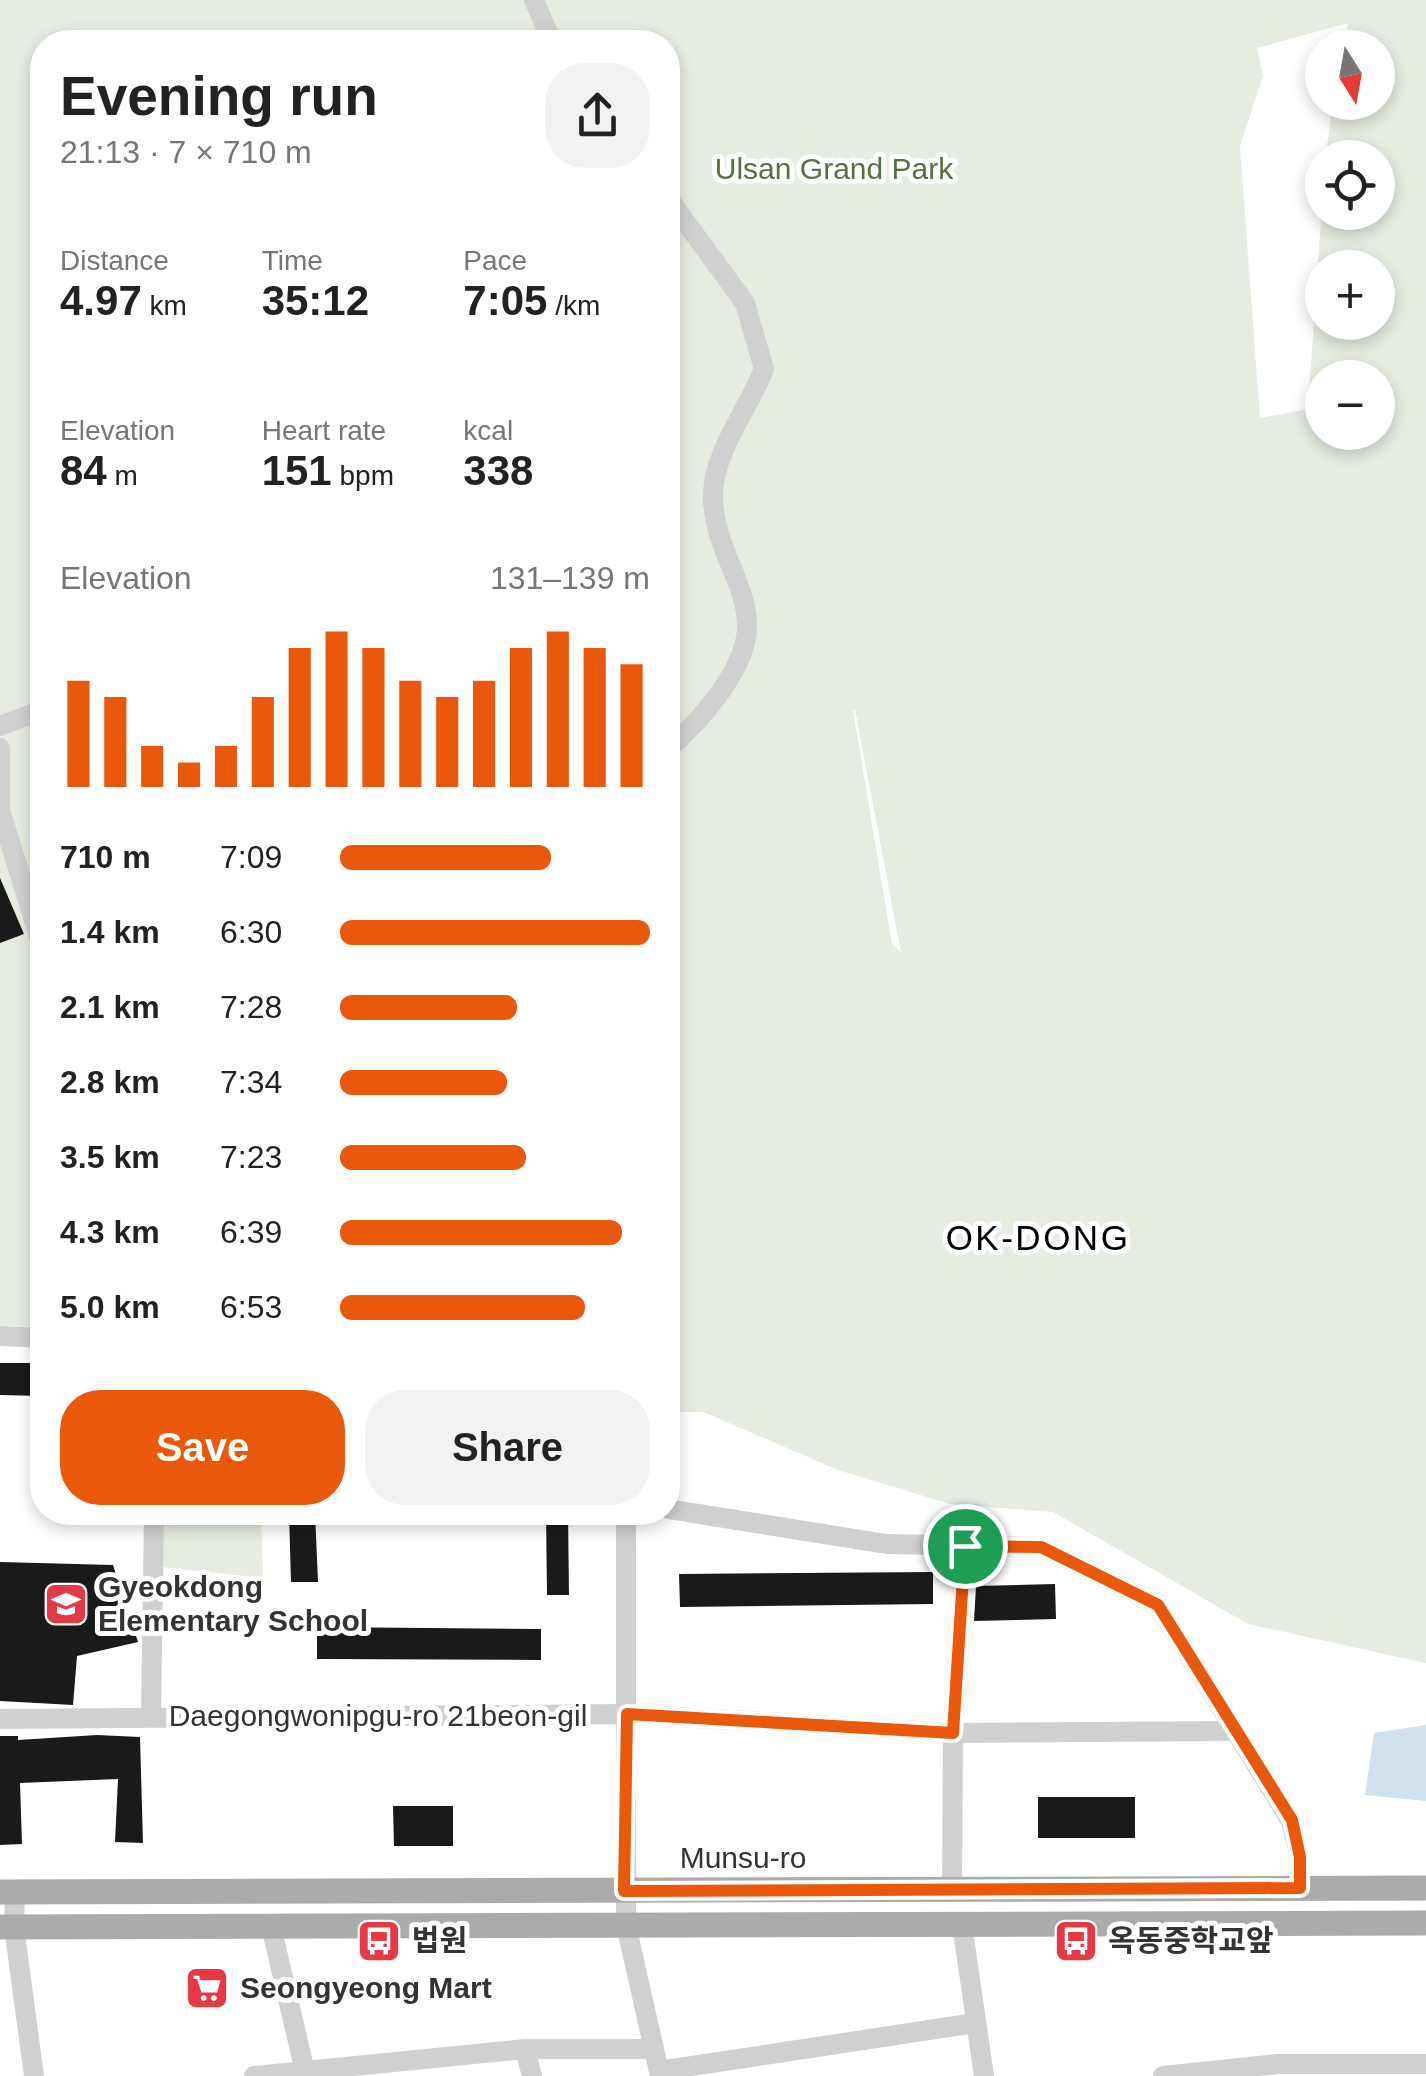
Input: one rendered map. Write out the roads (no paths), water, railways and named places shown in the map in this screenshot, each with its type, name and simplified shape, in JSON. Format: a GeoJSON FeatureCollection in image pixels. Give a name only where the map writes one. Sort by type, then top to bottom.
{"type":"FeatureCollection","features":[{"type":"Feature","properties":{"kind":"main road","name":"Munsu-ro"},"geometry":{"type":"LineString","coordinates":[[7,1892],[1426,1888]]}},
{"type":"Feature","properties":{"kind":"main road"},"geometry":{"type":"LineString","coordinates":[[7,1927],[1426,1923]]}},
{"type":"Feature","properties":{"kind":"street"},"geometry":{"type":"LineString","coordinates":[[534,0],[547,30]]}},
{"type":"Feature","properties":{"kind":"street"},"geometry":{"type":"LineString","coordinates":[[680,214],[745,303],[764,369],[715,468],[712,496],[716,538],[748,622],[741,650],[700,721],[680,738]]}},
{"type":"Feature","properties":{"kind":"street"},"geometry":{"type":"LineString","coordinates":[[0,726],[30,715]]}},
{"type":"Feature","properties":{"kind":"street"},"geometry":{"type":"LineString","coordinates":[[0,748],[0,810],[30,907]]}},
{"type":"Feature","properties":{"kind":"street"},"geometry":{"type":"LineString","coordinates":[[0,1336],[30,1337]]}},
{"type":"Feature","properties":{"kind":"street"},"geometry":{"type":"LineString","coordinates":[[680,1511],[886,1544],[1041,1547],[1158,1605],[1292,1820],[1300,1857],[1300,1888]]}},
{"type":"Feature","properties":{"kind":"street"},"geometry":{"type":"LineString","coordinates":[[151,1717],[154,1525]]}},
{"type":"Feature","properties":{"kind":"street"},"geometry":{"type":"LineString","coordinates":[[626,1525],[626,1925],[660,2074],[975,2024]]}},
{"type":"Feature","properties":{"kind":"street"},"geometry":{"type":"LineString","coordinates":[[952,1890],[953,1733],[965,1546]]}},
{"type":"Feature","properties":{"kind":"street","name":"Daegongwonipgu-ro 21beon-gil"},"geometry":{"type":"LineString","coordinates":[[0,1718],[627,1714],[953,1733],[1236,1731]]}},
{"type":"Feature","properties":{"kind":"street"},"geometry":{"type":"LineString","coordinates":[[7,1892],[7,1927],[34,2076]]}},
{"type":"Feature","properties":{"kind":"street"},"geometry":{"type":"LineString","coordinates":[[962,1924],[984,2076]]}},
{"type":"Feature","properties":{"kind":"street"},"geometry":{"type":"LineString","coordinates":[[271,1926],[306,2074]]}},
{"type":"Feature","properties":{"kind":"street"},"geometry":{"type":"LineString","coordinates":[[254,2076],[423,2068],[526,2049],[653,2049]]}},
{"type":"Feature","properties":{"kind":"street"},"geometry":{"type":"LineString","coordinates":[[526,2049],[532,2076]]}},
{"type":"Feature","properties":{"kind":"street"},"geometry":{"type":"LineString","coordinates":[[1164,2076],[1278,2064],[1426,2066]]}},
{"type":"Feature","properties":{"kind":"water"},"geometry":{"type":"Polygon","coordinates":[[[1426,1725],[1426,1801],[1365,1795],[1374,1733],[1426,1725]]]}},
{"type":"Feature","properties":{"kind":"place","name":"Gyeokdong Elementary School"},"geometry":{"type":"Point","coordinates":[66,1604]}},
{"type":"Feature","properties":{"kind":"place","name":"법원"},"geometry":{"type":"Point","coordinates":[379,1941]}},
{"type":"Feature","properties":{"kind":"place","name":"옥동중학교앞"},"geometry":{"type":"Point","coordinates":[1076,1941]}},
{"type":"Feature","properties":{"kind":"place","name":"Seongyeong Mart"},"geometry":{"type":"Point","coordinates":[207,1988]}},
{"type":"Feature","properties":{"kind":"district","name":"OK-DONG"},"geometry":{"type":"Point","coordinates":[1038,1238]}},
{"type":"Feature","properties":{"kind":"park label","name":"Ulsan Grand Park"},"geometry":{"type":"Point","coordinates":[834,169]}}]}
